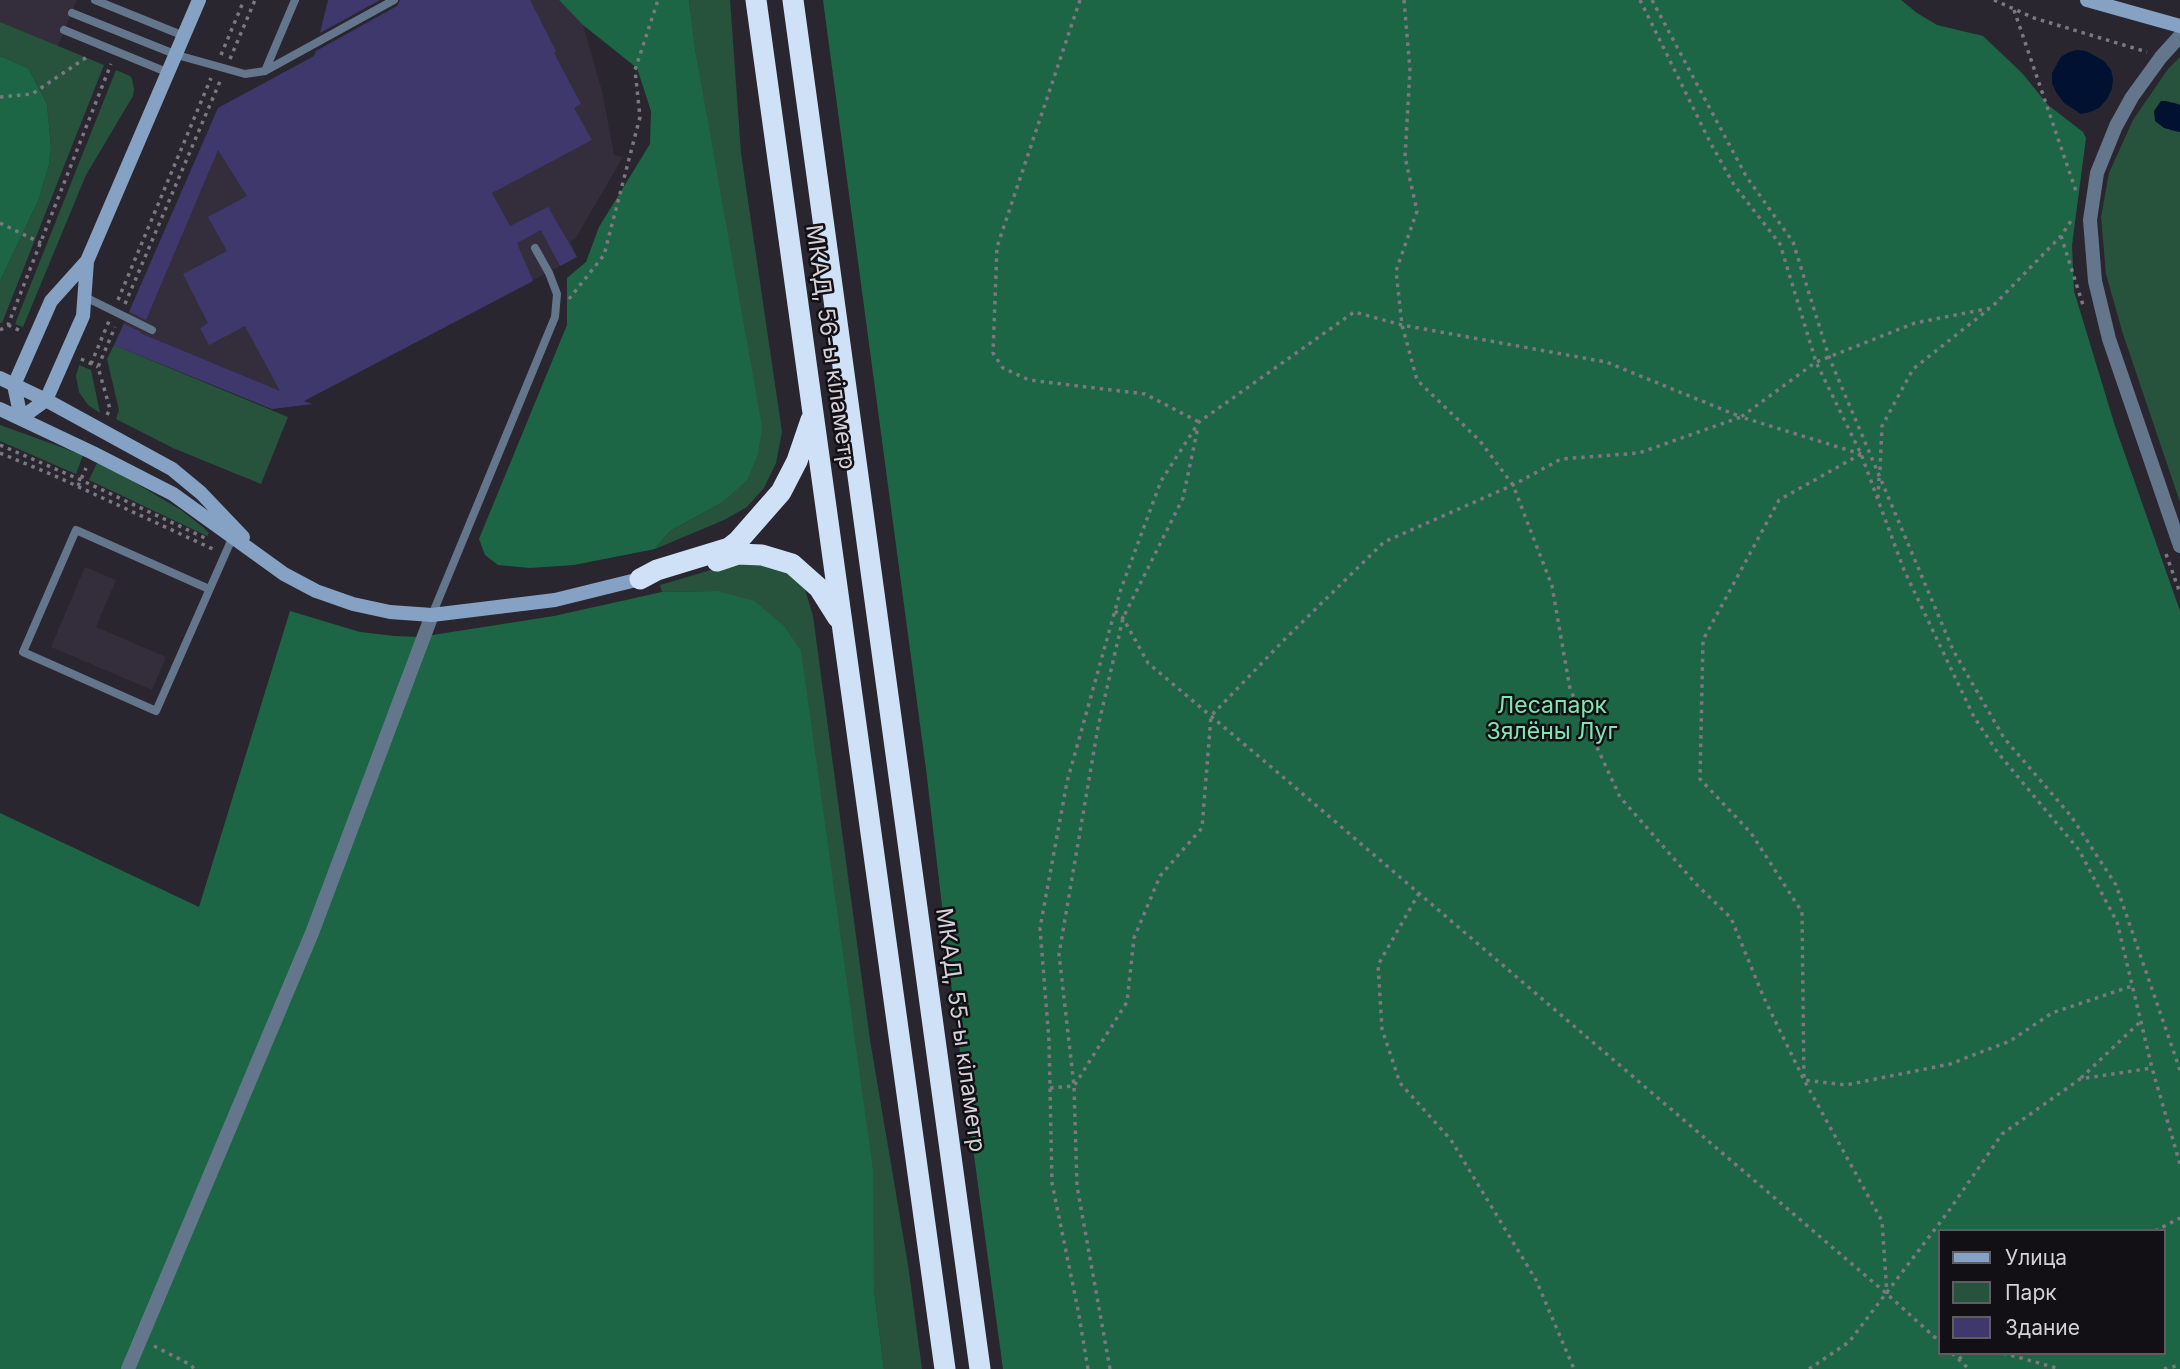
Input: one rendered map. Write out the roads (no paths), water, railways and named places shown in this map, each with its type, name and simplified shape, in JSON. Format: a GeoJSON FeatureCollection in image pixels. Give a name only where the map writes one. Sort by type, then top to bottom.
{"type":"FeatureCollection","features":[{"type":"Feature","properties":{"kind":"highway","name":"МКАД, 56-ы кіламетр"},"geometry":{"type":"LineString","coordinates":[[756,0],[946,1369]]}},
{"type":"Feature","properties":{"kind":"highway","name":"МКАД, 56-ы кіламетр"},"geometry":{"type":"LineString","coordinates":[[793,0],[889,699]]}},
{"type":"Feature","properties":{"kind":"highway"},"geometry":{"type":"LineString","coordinates":[[640,579],[657,570],[729,548],[738,541],[781,492],[797,461],[813,415]]}},
{"type":"Feature","properties":{"kind":"highway"},"geometry":{"type":"LineString","coordinates":[[640,579],[659,578],[738,554],[762,555],[792,564],[819,588],[844,626]]}},
{"type":"Feature","properties":{"kind":"highway","name":"МКАД, 55-ы кіламетр"},"geometry":{"type":"LineString","coordinates":[[889,699],[980,1369]]}},
{"type":"Feature","properties":{"kind":"main road"},"geometry":{"type":"LineString","coordinates":[[21,418],[14,385],[51,301],[87,261],[199,0]]}},
{"type":"Feature","properties":{"kind":"main road"},"geometry":{"type":"LineString","coordinates":[[2087,0],[2180,26]]}},
{"type":"Feature","properties":{"kind":"main road"},"geometry":{"type":"LineString","coordinates":[[21,418],[46,400],[83,316],[87,261]]}},
{"type":"Feature","properties":{"kind":"main road"},"geometry":{"type":"LineString","coordinates":[[0,378],[172,469],[201,493],[234,533],[265,561],[301,584],[335,599],[390,612],[432,615],[555,600],[640,579]]}},
{"type":"Feature","properties":{"kind":"main road"},"geometry":{"type":"LineString","coordinates":[[0,409],[173,494],[234,533]]}},
{"type":"Feature","properties":{"kind":"street"},"geometry":{"type":"LineString","coordinates":[[2180,36],[2132,97],[2116,126],[2097,173],[2090,220],[2095,281],[2109,339],[2180,546]]}},
{"type":"Feature","properties":{"kind":"street"},"geometry":{"type":"LineString","coordinates":[[128,1369],[312,933],[432,615]]}},
{"type":"Feature","properties":{"kind":"lane"},"geometry":{"type":"LineString","coordinates":[[95,0],[184,36]]}},
{"type":"Feature","properties":{"kind":"lane"},"geometry":{"type":"LineString","coordinates":[[265,71],[295,0]]}},
{"type":"Feature","properties":{"kind":"lane"},"geometry":{"type":"LineString","coordinates":[[72,13],[177,55],[245,74],[265,71],[394,0]]}},
{"type":"Feature","properties":{"kind":"lane"},"geometry":{"type":"LineString","coordinates":[[64,30],[169,73]]}},
{"type":"Feature","properties":{"kind":"lane"},"geometry":{"type":"LineString","coordinates":[[432,615],[555,317],[557,294],[549,272],[535,248]]}},
{"type":"Feature","properties":{"kind":"lane"},"geometry":{"type":"LineString","coordinates":[[85,298],[152,330]]}},
{"type":"Feature","properties":{"kind":"lane"},"geometry":{"type":"LineString","coordinates":[[209,589],[76,530],[23,652],[156,711],[234,533]]}},
{"type":"Feature","properties":{"kind":"water"},"geometry":{"type":"Polygon","coordinates":[[[2077,50],[2086,51],[2104,61],[2111,70],[2113,79],[2112,89],[2099,108],[2081,114],[2064,103],[2052,83],[2052,73],[2061,57],[2077,50]]]}},
{"type":"Feature","properties":{"kind":"water"},"geometry":{"type":"Polygon","coordinates":[[[2161,101],[2180,105],[2180,132],[2164,128],[2155,121],[2154,111],[2161,101]]]}},
{"type":"Feature","properties":{"kind":"park label","name":"Лесапарк Зялёны Луг"},"geometry":{"type":"Point","coordinates":[1552,719]}}]}
